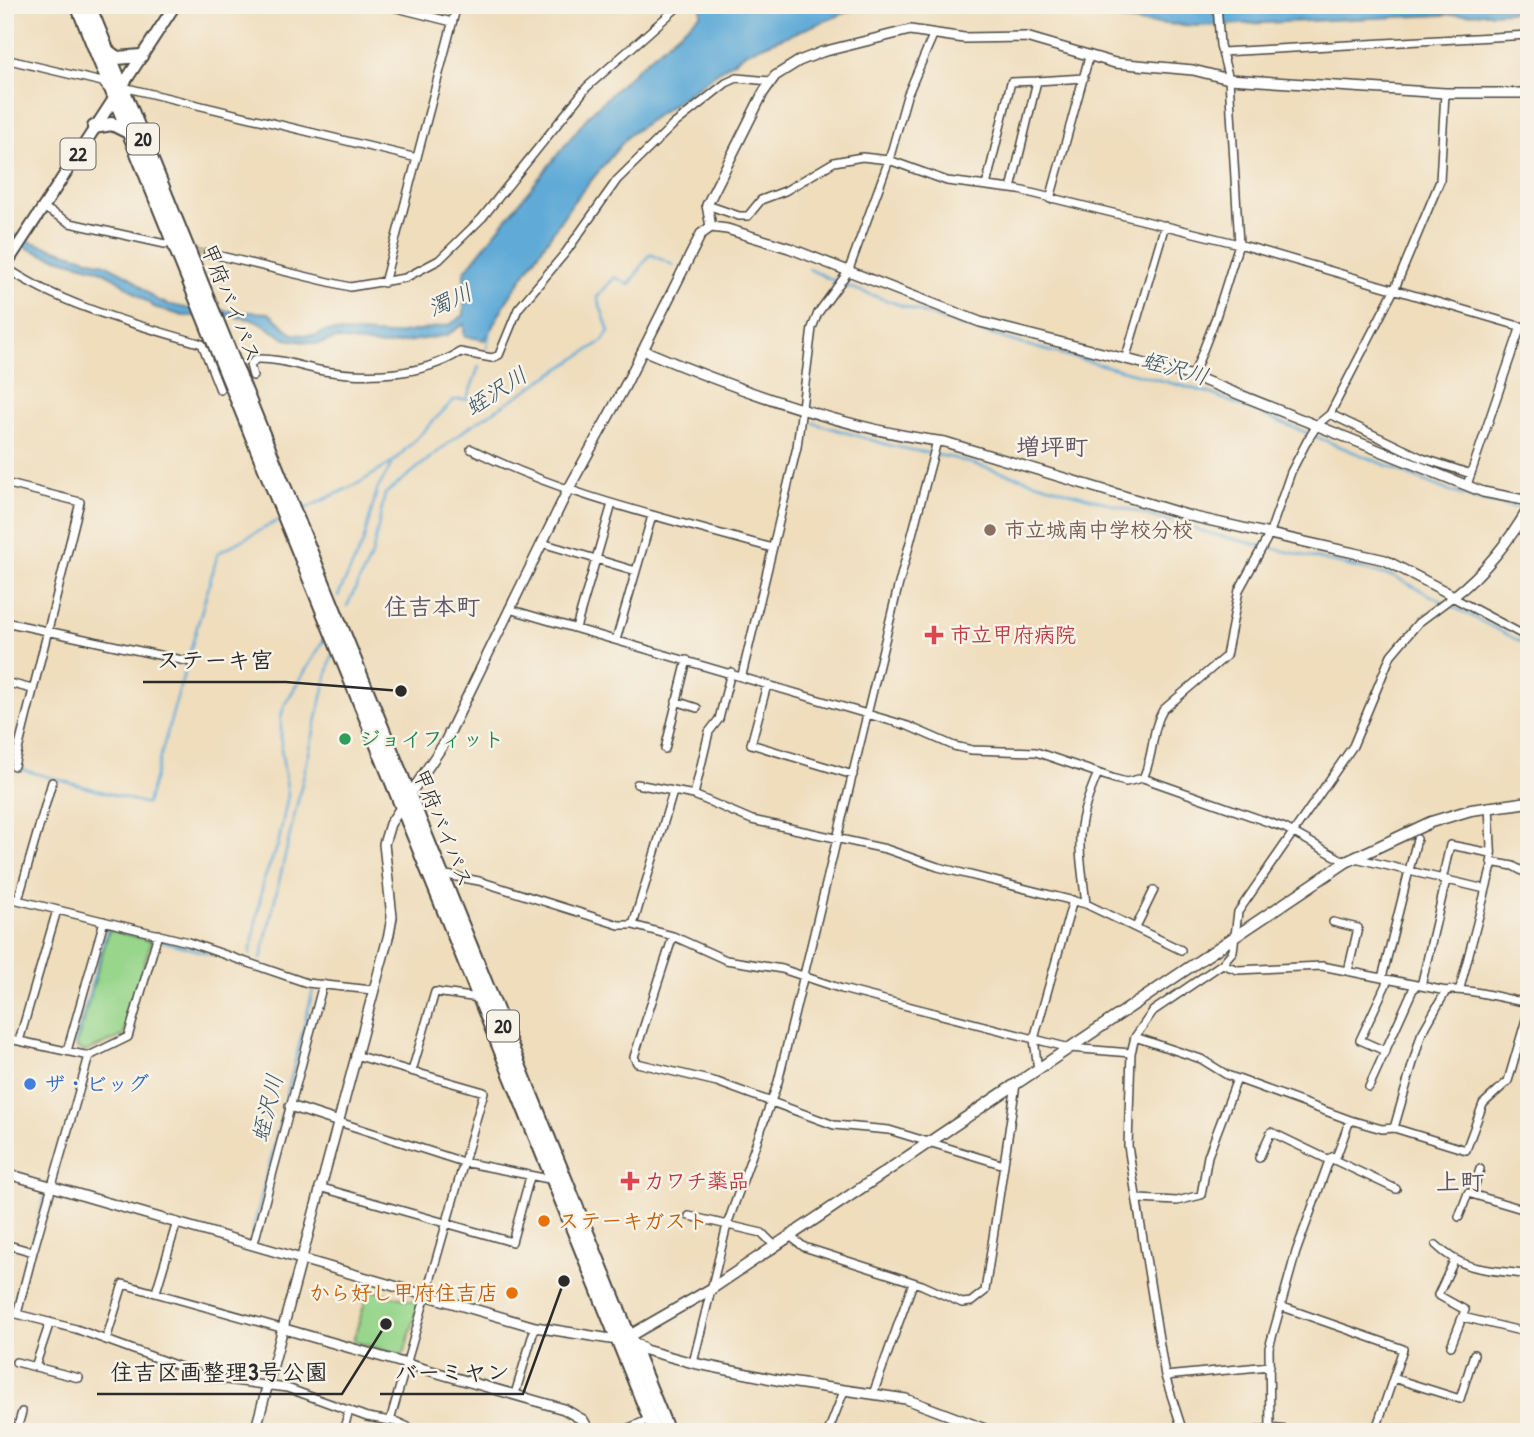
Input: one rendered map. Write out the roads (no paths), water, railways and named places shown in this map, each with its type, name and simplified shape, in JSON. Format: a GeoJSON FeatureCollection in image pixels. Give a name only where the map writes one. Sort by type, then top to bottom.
{"type":"FeatureCollection","features":[{"type":"Feature","properties":{"kind":"highway","name":"甲府バイパス"},"geometry":{"type":"LineString","coordinates":[[76,5],[118,92],[198,273],[229,349],[274,477]]}},
{"type":"Feature","properties":{"kind":"highway","name":"甲府バイパス"},"geometry":{"type":"LineString","coordinates":[[89,5],[109,51],[128,132],[215,344],[274,477],[406,801],[479,998],[623,1339],[668,1432]]}},
{"type":"Feature","properties":{"kind":"highway"},"geometry":{"type":"LineString","coordinates":[[109,51],[117,58],[141,56]]}},
{"type":"Feature","properties":{"kind":"highway"},"geometry":{"type":"LineString","coordinates":[[94,127],[112,124],[128,132]]}},
{"type":"Feature","properties":{"kind":"highway","name":"甲府バイパス"},"geometry":{"type":"LineString","coordinates":[[406,801],[441,874],[623,1339],[655,1432]]}},
{"type":"Feature","properties":{"kind":"main road","name":"22"},"geometry":{"type":"LineString","coordinates":[[6,265],[175,5]]}},
{"type":"Feature","properties":{"kind":"main road"},"geometry":{"type":"LineString","coordinates":[[623,1339],[711,1289],[1350,860],[1403,832],[1489,806],[1529,802]]}},
{"type":"Feature","properties":{"kind":"street"},"geometry":{"type":"LineString","coordinates":[[385,5],[452,22]]}},
{"type":"Feature","properties":{"kind":"street"},"geometry":{"type":"LineString","coordinates":[[384,283],[457,5]]}},
{"type":"Feature","properties":{"kind":"street"},"geometry":{"type":"LineString","coordinates":[[208,253],[350,287],[405,278],[439,260],[482,218],[587,86],[680,5]]}},
{"type":"Feature","properties":{"kind":"street"},"geometry":{"type":"LineString","coordinates":[[1193,376],[1216,317],[1238,244],[1230,79],[1221,48],[1217,5]]}},
{"type":"Feature","properties":{"kind":"street"},"geometry":{"type":"LineString","coordinates":[[711,227],[707,205],[770,80],[800,61],[855,42],[910,30],[964,38],[1026,37],[1089,57],[1193,71],[1230,79],[1445,93],[1529,93]]}},
{"type":"Feature","properties":{"kind":"street"},"geometry":{"type":"LineString","coordinates":[[742,675],[797,447],[811,328],[845,275],[889,160],[907,96],[934,33]]}},
{"type":"Feature","properties":{"kind":"street"},"geometry":{"type":"LineString","coordinates":[[1221,48],[1529,35]]}},
{"type":"Feature","properties":{"kind":"street"},"geometry":{"type":"LineString","coordinates":[[1050,199],[1089,57]]}},
{"type":"Feature","properties":{"kind":"street"},"geometry":{"type":"LineString","coordinates":[[5,59],[102,82],[118,92],[417,158]]}},
{"type":"Feature","properties":{"kind":"street"},"geometry":{"type":"LineString","coordinates":[[253,376],[250,365],[256,359],[289,361],[322,370],[376,374],[438,365],[460,352],[492,358],[499,355],[518,309],[640,154],[726,83],[737,78],[770,80]]}},
{"type":"Feature","properties":{"kind":"street"},"geometry":{"type":"LineString","coordinates":[[986,186],[1011,82],[1084,78]]}},
{"type":"Feature","properties":{"kind":"street"},"geometry":{"type":"LineString","coordinates":[[1011,189],[1037,81]]}},
{"type":"Feature","properties":{"kind":"street"},"geometry":{"type":"LineString","coordinates":[[1143,778],[1155,744],[1157,720],[1163,709],[1226,656],[1239,590],[1268,536],[1292,472],[1308,438],[1316,426],[1330,414],[1395,288],[1440,181],[1445,93]]}},
{"type":"Feature","properties":{"kind":"street"},"geometry":{"type":"LineString","coordinates":[[707,205],[739,216],[748,216],[755,211],[761,200],[785,191],[834,162],[862,157],[889,160],[947,181],[1011,189],[1238,244],[1525,328],[1467,485]]}},
{"type":"Feature","properties":{"kind":"street"},"geometry":{"type":"LineString","coordinates":[[42,209],[70,223],[165,244]]}},
{"type":"Feature","properties":{"kind":"street"},"geometry":{"type":"LineString","coordinates":[[1125,360],[1165,225]]}},
{"type":"Feature","properties":{"kind":"street"},"geometry":{"type":"LineString","coordinates":[[711,227],[727,229],[789,248],[845,275],[980,322],[1193,376],[1316,426],[1432,466],[1471,474]]}},
{"type":"Feature","properties":{"kind":"street"},"geometry":{"type":"LineString","coordinates":[[255,1432],[392,916],[384,844],[390,824],[445,742],[568,490],[643,350],[694,245],[711,227]]}},
{"type":"Feature","properties":{"kind":"street"},"geometry":{"type":"LineString","coordinates":[[6,265],[23,279],[92,311],[202,344],[220,390]]}},
{"type":"Feature","properties":{"kind":"street"},"geometry":{"type":"LineString","coordinates":[[643,350],[727,383],[901,436],[937,443],[1268,536],[1385,560],[1529,638]]}},
{"type":"Feature","properties":{"kind":"street"},"geometry":{"type":"LineString","coordinates":[[1330,414],[1467,485],[1505,497],[1529,500]]}},
{"type":"Feature","properties":{"kind":"street"},"geometry":{"type":"LineString","coordinates":[[693,1363],[727,1225],[738,1202],[769,1101],[778,1082],[897,591],[937,443]]}},
{"type":"Feature","properties":{"kind":"street"},"geometry":{"type":"LineString","coordinates":[[471,449],[516,471],[568,490],[772,548]]}},
{"type":"Feature","properties":{"kind":"street"},"geometry":{"type":"LineString","coordinates":[[5,484],[80,502],[45,632],[14,766]]}},
{"type":"Feature","properties":{"kind":"street"},"geometry":{"type":"LineString","coordinates":[[576,628],[612,503]]}},
{"type":"Feature","properties":{"kind":"street"},"geometry":{"type":"LineString","coordinates":[[1183,1432],[1166,1376],[1128,1146],[1131,1053],[1135,1037],[1153,1012],[1222,964],[1233,951],[1238,912],[1353,746],[1391,656],[1418,623],[1452,597],[1483,568],[1527,510]]}},
{"type":"Feature","properties":{"kind":"street"},"geometry":{"type":"LineString","coordinates":[[616,640],[652,516]]}},
{"type":"Feature","properties":{"kind":"street"},"geometry":{"type":"LineString","coordinates":[[542,542],[636,570]]}},
{"type":"Feature","properties":{"kind":"street"},"geometry":{"type":"LineString","coordinates":[[509,609],[742,675],[767,685],[908,726],[954,746],[972,750],[1037,751],[1126,782],[1143,778],[1285,828],[1350,860],[1485,889]]}},
{"type":"Feature","properties":{"kind":"street"},"geometry":{"type":"LineString","coordinates":[[5,622],[191,662]]}},
{"type":"Feature","properties":{"kind":"street"},"geometry":{"type":"LineString","coordinates":[[665,749],[687,660]]}},
{"type":"Feature","properties":{"kind":"street"},"geometry":{"type":"LineString","coordinates":[[694,795],[709,732],[719,719],[731,672]]}},
{"type":"Feature","properties":{"kind":"street"},"geometry":{"type":"LineString","coordinates":[[5,682],[32,689]]}},
{"type":"Feature","properties":{"kind":"street"},"geometry":{"type":"LineString","coordinates":[[767,685],[751,744],[853,775]]}},
{"type":"Feature","properties":{"kind":"street"},"geometry":{"type":"LineString","coordinates":[[676,701],[697,708]]}},
{"type":"Feature","properties":{"kind":"street"},"geometry":{"type":"LineString","coordinates":[[1086,904],[1077,834],[1084,803],[1098,773]]}},
{"type":"Feature","properties":{"kind":"street"},"geometry":{"type":"LineString","coordinates":[[18,900],[52,782]]}},
{"type":"Feature","properties":{"kind":"street"},"geometry":{"type":"LineString","coordinates":[[637,784],[694,795],[752,820],[838,838],[1073,900],[1181,950]]}},
{"type":"Feature","properties":{"kind":"street"},"geometry":{"type":"LineString","coordinates":[[633,925],[673,792]]}},
{"type":"Feature","properties":{"kind":"street"},"geometry":{"type":"LineString","coordinates":[[1460,988],[1491,862],[1489,806]]}},
{"type":"Feature","properties":{"kind":"street"},"geometry":{"type":"LineString","coordinates":[[1385,1051],[1360,1040],[1385,979],[1417,839]]}},
{"type":"Feature","properties":{"kind":"street"},"geometry":{"type":"LineString","coordinates":[[1369,1087],[1418,986],[1450,845],[1491,853]]}},
{"type":"Feature","properties":{"kind":"street"},"geometry":{"type":"LineString","coordinates":[[1491,862],[1513,866],[1529,875]]}},
{"type":"Feature","properties":{"kind":"street"},"geometry":{"type":"LineString","coordinates":[[441,874],[490,884],[620,925],[633,925],[673,936],[726,960],[755,963],[803,975],[842,989],[1070,1048],[1131,1053]]}},
{"type":"Feature","properties":{"kind":"street"},"geometry":{"type":"LineString","coordinates":[[1136,927],[1154,890]]}},
{"type":"Feature","properties":{"kind":"street"},"geometry":{"type":"LineString","coordinates":[[5,897],[158,934],[307,983],[372,990]]}},
{"type":"Feature","properties":{"kind":"street"},"geometry":{"type":"LineString","coordinates":[[1038,1070],[1039,1056],[1034,1039],[1073,900]]}},
{"type":"Feature","properties":{"kind":"street"},"geometry":{"type":"LineString","coordinates":[[19,1041],[57,910]]}},
{"type":"Feature","properties":{"kind":"street"},"geometry":{"type":"LineString","coordinates":[[67,1051],[104,921]]}},
{"type":"Feature","properties":{"kind":"street"},"geometry":{"type":"LineString","coordinates":[[1333,922],[1358,928],[1348,971]]}},
{"type":"Feature","properties":{"kind":"street"},"geometry":{"type":"LineString","coordinates":[[6,1041],[19,1041],[89,1056],[128,1038],[158,934]]}},
{"type":"Feature","properties":{"kind":"street"},"geometry":{"type":"LineString","coordinates":[[673,936],[640,1035],[634,1057],[637,1063],[703,1079],[834,1125],[889,1130],[1004,1165]]}},
{"type":"Feature","properties":{"kind":"street"},"geometry":{"type":"LineString","coordinates":[[1222,964],[1238,970],[1314,966],[1446,991],[1460,988],[1481,996],[1529,1003]]}},
{"type":"Feature","properties":{"kind":"street"},"geometry":{"type":"LineString","coordinates":[[254,1243],[323,984]]}},
{"type":"Feature","properties":{"kind":"street"},"geometry":{"type":"LineString","coordinates":[[1394,1128],[1421,1035],[1446,991]]}},
{"type":"Feature","properties":{"kind":"street"},"geometry":{"type":"LineString","coordinates":[[412,1071],[435,992],[479,998]]}},
{"type":"Feature","properties":{"kind":"street"},"geometry":{"type":"LineString","coordinates":[[1135,1037],[1201,1059],[1237,1079],[1350,1120],[1382,1129],[1394,1128],[1466,1150],[1483,1104],[1508,1080],[1529,1009]]}},
{"type":"Feature","properties":{"kind":"street"},"geometry":{"type":"LineString","coordinates":[[355,1055],[484,1091],[390,1421]]}},
{"type":"Feature","properties":{"kind":"street"},"geometry":{"type":"LineString","coordinates":[[89,1056],[53,1187],[11,1312],[106,1340],[211,1378],[287,1388],[367,1417],[390,1421],[419,1432]]}},
{"type":"Feature","properties":{"kind":"street"},"geometry":{"type":"LineString","coordinates":[[1138,1199],[1177,1201],[1201,1195],[1208,1156],[1237,1079]]}},
{"type":"Feature","properties":{"kind":"street"},"geometry":{"type":"LineString","coordinates":[[790,1236],[804,1247],[913,1283],[962,1303],[981,1297],[985,1291],[1016,1084]]}},
{"type":"Feature","properties":{"kind":"street"},"geometry":{"type":"LineString","coordinates":[[290,1106],[463,1162],[554,1180]]}},
{"type":"Feature","properties":{"kind":"street"},"geometry":{"type":"LineString","coordinates":[[1270,1428],[1269,1348],[1280,1306],[1330,1159],[1337,1155],[1350,1120]]}},
{"type":"Feature","properties":{"kind":"street"},"geometry":{"type":"LineString","coordinates":[[1259,1158],[1271,1132],[1396,1189]]}},
{"type":"Feature","properties":{"kind":"street"},"geometry":{"type":"LineString","coordinates":[[1472,1194],[1480,1169]]}},
{"type":"Feature","properties":{"kind":"street"},"geometry":{"type":"LineString","coordinates":[[5,1173],[254,1243],[535,1327],[623,1339],[645,1350],[693,1363],[844,1391],[906,1399],[965,1427],[993,1432]]}},
{"type":"Feature","properties":{"kind":"street"},"geometry":{"type":"LineString","coordinates":[[319,1187],[512,1242],[530,1177]]}},
{"type":"Feature","properties":{"kind":"street"},"geometry":{"type":"LineString","coordinates":[[1459,1217],[1468,1193],[1529,1211]]}},
{"type":"Feature","properties":{"kind":"street"},"geometry":{"type":"LineString","coordinates":[[689,1216],[762,1233],[774,1245]]}},
{"type":"Feature","properties":{"kind":"street"},"geometry":{"type":"LineString","coordinates":[[156,1292],[177,1222]]}},
{"type":"Feature","properties":{"kind":"street"},"geometry":{"type":"LineString","coordinates":[[5,1244],[33,1252]]}},
{"type":"Feature","properties":{"kind":"street"},"geometry":{"type":"LineString","coordinates":[[1436,1245],[1454,1261],[1494,1272],[1529,1275]]}},
{"type":"Feature","properties":{"kind":"street"},"geometry":{"type":"LineString","coordinates":[[1451,1346],[1464,1307],[1438,1295],[1454,1261]]}},
{"type":"Feature","properties":{"kind":"street"},"geometry":{"type":"LineString","coordinates":[[873,1394],[913,1283]]}},
{"type":"Feature","properties":{"kind":"street"},"geometry":{"type":"LineString","coordinates":[[106,1340],[123,1284],[515,1394],[572,1413],[583,1420],[590,1432]]}},
{"type":"Feature","properties":{"kind":"street"},"geometry":{"type":"LineString","coordinates":[[1280,1306],[1403,1349],[1375,1432]]}},
{"type":"Feature","properties":{"kind":"street"},"geometry":{"type":"LineString","coordinates":[[1462,1317],[1529,1333]]}},
{"type":"Feature","properties":{"kind":"street"},"geometry":{"type":"LineString","coordinates":[[34,1367],[50,1322]]}},
{"type":"Feature","properties":{"kind":"street"},"geometry":{"type":"LineString","coordinates":[[515,1394],[535,1327]]}},
{"type":"Feature","properties":{"kind":"street"},"geometry":{"type":"LineString","coordinates":[[1393,1378],[1460,1399],[1474,1354]]}},
{"type":"Feature","properties":{"kind":"street"},"geometry":{"type":"LineString","coordinates":[[16,1362],[79,1378]]}},
{"type":"Feature","properties":{"kind":"street"},"geometry":{"type":"LineString","coordinates":[[1166,1376],[1270,1366]]}},
{"type":"Feature","properties":{"kind":"street"},"geometry":{"type":"LineString","coordinates":[[828,1432],[844,1391]]}},
{"type":"Feature","properties":{"kind":"street"},"geometry":{"type":"LineString","coordinates":[[343,1432],[349,1410]]}},
{"type":"Feature","properties":{"kind":"street"},"geometry":{"type":"LineString","coordinates":[[16,1432],[22,1412]]}},
{"type":"Feature","properties":{"kind":"street"},"geometry":{"type":"LineString","coordinates":[[619,1432],[650,1419]]}},
{"type":"Feature","properties":{"kind":"street"},"geometry":{"type":"LineString","coordinates":[[1251,1432],[1270,1428],[1305,1432]]}},
{"type":"Feature","properties":{"kind":"water"},"geometry":{"type":"Polygon","coordinates":[[[701,5],[865,5],[747,52],[629,135],[573,202],[506,302],[485,340],[464,336],[464,324],[447,335],[383,346],[337,339],[318,344],[286,339],[255,320],[223,315],[183,316],[154,307],[98,269],[42,254],[5,239],[5,230],[31,242],[105,264],[130,277],[155,299],[167,304],[190,309],[269,313],[293,334],[316,336],[326,331],[390,335],[449,325],[464,315],[464,272],[590,114],[639,67],[701,14],[701,5]]]}},
{"type":"Feature","properties":{"kind":"water"},"geometry":{"type":"Polygon","coordinates":[[[1069,5],[1529,5],[1529,11],[1198,26],[1131,22],[1069,5]]]}},
{"type":"Feature","properties":{"kind":"waterway","name":"蛭沢川"},"geometry":{"type":"LineString","coordinates":[[347,606],[372,555],[385,494],[466,429],[603,341],[609,331],[597,297],[615,277],[629,285],[650,254],[673,265]]}},
{"type":"Feature","properties":{"kind":"waterway","name":"蛭沢川"},"geometry":{"type":"LineString","coordinates":[[809,269],[843,285],[946,321],[1022,344],[1209,393],[1449,491],[1524,509]]}},
{"type":"Feature","properties":{"kind":"waterway"},"geometry":{"type":"LineString","coordinates":[[487,348],[490,330]]}},
{"type":"Feature","properties":{"kind":"waterway"},"geometry":{"type":"LineString","coordinates":[[300,511],[359,483],[393,462],[454,400],[467,399],[479,366]]}},
{"type":"Feature","properties":{"kind":"waterway"},"geometry":{"type":"LineString","coordinates":[[814,423],[892,446],[953,458],[1216,535],[1395,577],[1529,646]]}},
{"type":"Feature","properties":{"kind":"waterway"},"geometry":{"type":"LineString","coordinates":[[338,596],[363,543],[377,490],[392,464]]}},
{"type":"Feature","properties":{"kind":"waterway"},"geometry":{"type":"LineString","coordinates":[[5,765],[147,804],[218,553],[281,519]]}},
{"type":"Feature","properties":{"kind":"waterway"},"geometry":{"type":"LineString","coordinates":[[250,954],[264,879],[278,845],[288,795],[281,749],[281,717],[285,704],[324,640]]}},
{"type":"Feature","properties":{"kind":"waterway","name":"蛭沢川"},"geometry":{"type":"LineString","coordinates":[[261,959],[332,654]]}},
{"type":"Feature","properties":{"kind":"waterway"},"geometry":{"type":"LineString","coordinates":[[75,1044],[108,927],[152,938]]}},
{"type":"Feature","properties":{"kind":"waterway"},"geometry":{"type":"LineString","coordinates":[[163,941],[214,955]]}},
{"type":"Feature","properties":{"kind":"waterway","name":"蛭沢川"},"geometry":{"type":"LineString","coordinates":[[252,1234],[313,990]]}},
{"type":"Feature","properties":{"kind":"waterway"},"geometry":{"type":"LineString","coordinates":[[32,1243],[45,1195]]}},
{"type":"Feature","properties":{"kind":"waterway"},"geometry":{"type":"LineString","coordinates":[[5,1330],[28,1256]]}},
{"type":"Feature","properties":{"kind":"tunnel"},"geometry":{"type":"LineString","coordinates":[[186,248],[208,253]]}},
{"type":"Feature","properties":{"kind":"place","name":"市立城南中学校分校"},"geometry":{"type":"Point","coordinates":[990,530]}},
{"type":"Feature","properties":{"kind":"place","name":"市立甲府病院"},"geometry":{"type":"Point","coordinates":[934,635]}},
{"type":"Feature","properties":{"kind":"place","name":"ステーキ宮"},"geometry":{"type":"Point","coordinates":[401,691]}},
{"type":"Feature","properties":{"kind":"place","name":"ジョイフィット"},"geometry":{"type":"Point","coordinates":[345,739]}},
{"type":"Feature","properties":{"kind":"place","name":"ザ・ビッグ"},"geometry":{"type":"Point","coordinates":[30,1084]}},
{"type":"Feature","properties":{"kind":"place","name":"カワチ薬品"},"geometry":{"type":"Point","coordinates":[630,1181]}},
{"type":"Feature","properties":{"kind":"place","name":"ステーキガスト"},"geometry":{"type":"Point","coordinates":[544,1221]}},
{"type":"Feature","properties":{"kind":"place","name":"バーミヤン"},"geometry":{"type":"Point","coordinates":[564,1281]}},
{"type":"Feature","properties":{"kind":"place","name":"から好し甲府住吉店"},"geometry":{"type":"Point","coordinates":[512,1293]}},
{"type":"Feature","properties":{"kind":"place","name":"住吉区画整理3号公園"},"geometry":{"type":"Point","coordinates":[386,1324]}},
{"type":"Feature","properties":{"kind":"district","name":"増坪町"},"geometry":{"type":"Point","coordinates":[1052,447]}},
{"type":"Feature","properties":{"kind":"district","name":"住吉本町"},"geometry":{"type":"Point","coordinates":[432,607]}},
{"type":"Feature","properties":{"kind":"district","name":"上町"},"geometry":{"type":"Point","coordinates":[1460,1182]}},
{"type":"Feature","properties":{"kind":"water label","name":"濁川"},"geometry":{"type":"Point","coordinates":[450,300]}}]}
